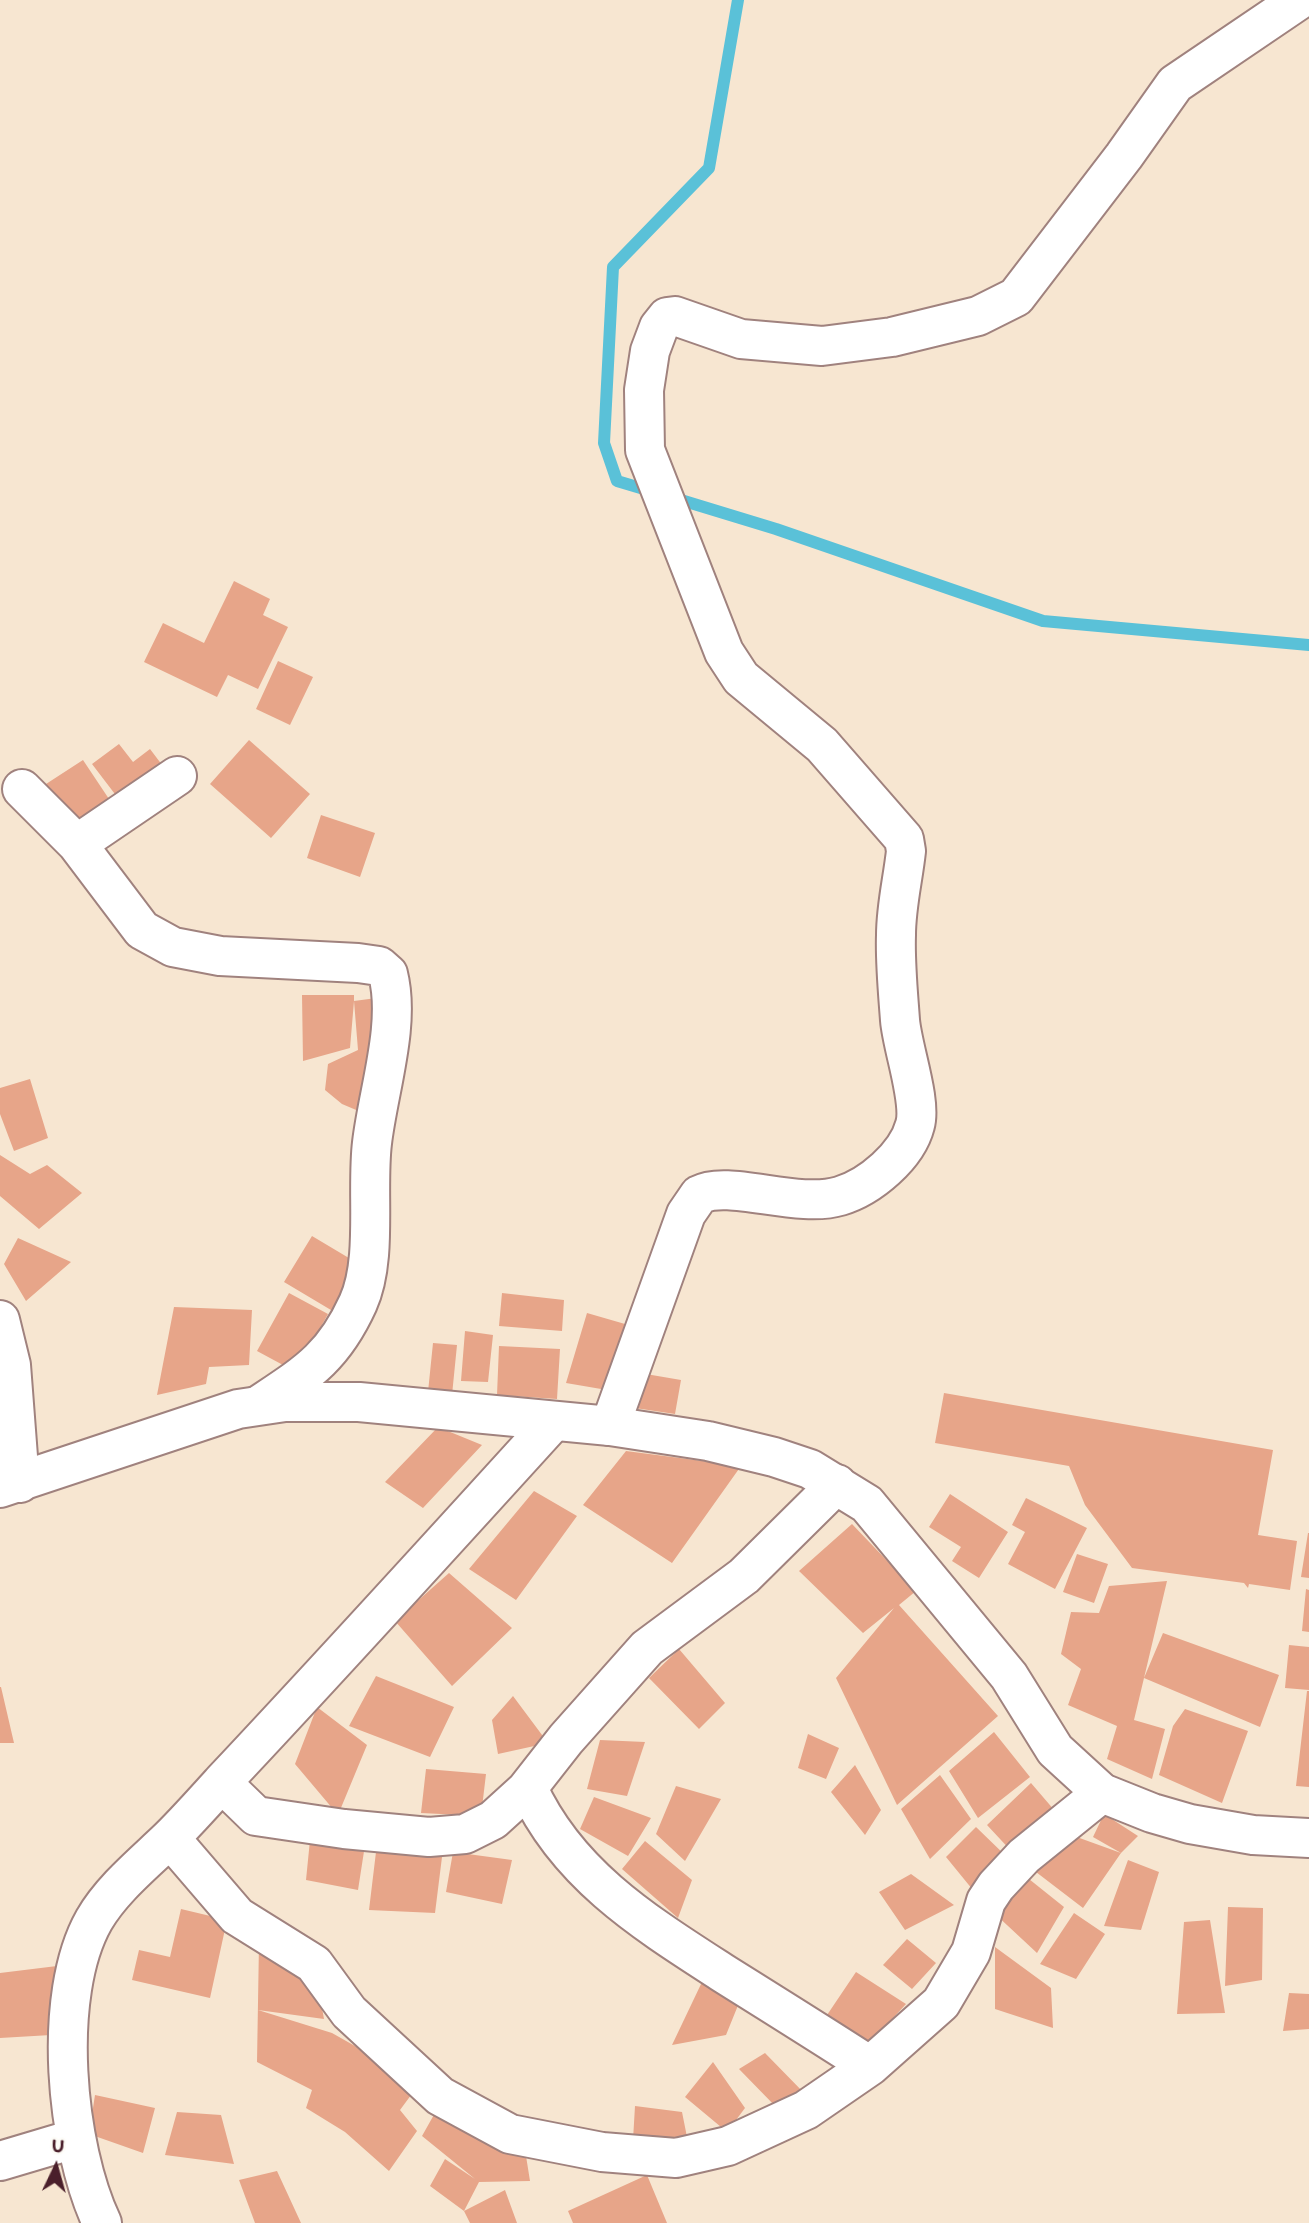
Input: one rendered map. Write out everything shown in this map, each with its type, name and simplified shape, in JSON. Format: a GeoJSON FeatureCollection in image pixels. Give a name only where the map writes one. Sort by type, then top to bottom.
{"type":"FeatureCollection","features":[{"type":"Feature","properties":{"kind":"street"},"geometry":{"type":"LineString","coordinates":[[610,1426],[686,1214],[699,1195],[723,1191],[809,1202],[840,1196],[855,1190],[884,1169],[910,1136],[916,1114],[900,1023],[895,936],[906,850],[904,839],[822,745],[741,678],[723,652],[668,516],[645,450],[643,390],[649,351],[659,327],[667,317],[686,317],[741,339],[822,346],[892,337],[978,316],[1016,297],[1175,84],[1299,0]]}},
{"type":"Feature","properties":{"kind":"street"},"geometry":{"type":"LineString","coordinates":[[77,844],[177,776]]}},
{"type":"Feature","properties":{"kind":"street"},"geometry":{"type":"LineString","coordinates":[[22,789],[77,844],[142,930],[173,947],[220,956],[366,964],[379,967],[388,974],[393,1002],[372,1144],[365,1278],[359,1301],[324,1360],[272,1403]]}},
{"type":"Feature","properties":{"kind":"street"},"geometry":{"type":"LineString","coordinates":[[0,1320],[11,1365],[10,1486],[238,1409],[272,1403],[359,1402],[552,1423],[610,1426],[708,1441],[810,1469],[867,1504],[1009,1676],[1055,1750],[1102,1793],[1152,1813],[1190,1824],[1253,1835],[1309,1838]]}},
{"type":"Feature","properties":{"kind":"street"},"geometry":{"type":"LineString","coordinates":[[102,2223],[92,2202],[74,2139],[68,2029],[77,1962],[94,1920],[125,1881],[222,1783],[552,1423]]}},
{"type":"Feature","properties":{"kind":"street"},"geometry":{"type":"LineString","coordinates":[[222,1783],[256,1816],[429,1838],[466,1833],[492,1820],[528,1788],[566,1739],[647,1648],[744,1576],[837,1484]]}},
{"type":"Feature","properties":{"kind":"street"},"geometry":{"type":"LineString","coordinates":[[528,1788],[548,1828],[592,1880],[637,1918],[870,2066]]}},
{"type":"Feature","properties":{"kind":"street"},"geometry":{"type":"LineString","coordinates":[[170,1838],[237,1916],[299,1952],[320,1970],[349,2012],[440,2096],[510,2134],[602,2152],[676,2158],[728,2146],[806,2110],[870,2066],[941,2003],[971,1952],[986,1901],[996,1886],[1024,1856],[1102,1793]]}},
{"type":"Feature","properties":{"kind":"street"},"geometry":{"type":"LineString","coordinates":[[0,2161],[74,2139]]}},
{"type":"Feature","properties":{"kind":"building"},"geometry":{"type":"Polygon","coordinates":[[[234,581],[270,599],[263,615],[288,627],[258,689],[228,675],[217,697],[144,662],[163,623],[204,643],[234,581]]]}},
{"type":"Feature","properties":{"kind":"building"},"geometry":{"type":"Polygon","coordinates":[[[278,661],[313,677],[290,725],[256,709],[278,661]]]}},
{"type":"Feature","properties":{"kind":"building"},"geometry":{"type":"Polygon","coordinates":[[[249,740],[310,794],[271,838],[210,784],[249,740]]]}},
{"type":"Feature","properties":{"kind":"building"},"geometry":{"type":"Polygon","coordinates":[[[119,744],[133,762],[150,749],[181,790],[137,823],[92,764],[119,744]]]}},
{"type":"Feature","properties":{"kind":"building"},"geometry":{"type":"Polygon","coordinates":[[[83,760],[115,808],[79,833],[46,784],[83,760]]]}},
{"type":"Feature","properties":{"kind":"building"},"geometry":{"type":"Polygon","coordinates":[[[321,815],[375,833],[360,877],[307,858],[321,815]]]}},
{"type":"Feature","properties":{"kind":"building"},"geometry":{"type":"Polygon","coordinates":[[[302,995],[354,995],[350,1048],[303,1061],[302,995]]]}},
{"type":"Feature","properties":{"kind":"building"},"geometry":{"type":"Polygon","coordinates":[[[384,997],[368,1115],[342,1104],[325,1090],[328,1064],[358,1050],[354,1001],[384,997]]]}},
{"type":"Feature","properties":{"kind":"building"},"geometry":{"type":"Polygon","coordinates":[[[30,1079],[48,1138],[14,1151],[0,1114],[0,1088],[30,1079]]]}},
{"type":"Feature","properties":{"kind":"building"},"geometry":{"type":"Polygon","coordinates":[[[0,1155],[30,1174],[47,1165],[82,1193],[39,1229],[0,1196],[0,1155]]]}},
{"type":"Feature","properties":{"kind":"building"},"geometry":{"type":"Polygon","coordinates":[[[312,1236],[364,1267],[336,1313],[284,1282],[312,1236]]]}},
{"type":"Feature","properties":{"kind":"building"},"geometry":{"type":"Polygon","coordinates":[[[18,1238],[71,1262],[26,1301],[4,1264],[18,1238]]]}},
{"type":"Feature","properties":{"kind":"building"},"geometry":{"type":"Polygon","coordinates":[[[289,1293],[328,1314],[296,1372],[257,1351],[289,1293]]]}},
{"type":"Feature","properties":{"kind":"building"},"geometry":{"type":"Polygon","coordinates":[[[502,1293],[564,1300],[562,1331],[499,1326],[502,1293]]]}},
{"type":"Feature","properties":{"kind":"building"},"geometry":{"type":"Polygon","coordinates":[[[174,1307],[252,1310],[249,1365],[209,1367],[206,1384],[157,1395],[174,1307]]]}},
{"type":"Feature","properties":{"kind":"building"},"geometry":{"type":"Polygon","coordinates":[[[587,1313],[625,1324],[607,1390],[566,1383],[587,1313]]]}},
{"type":"Feature","properties":{"kind":"building"},"geometry":{"type":"Polygon","coordinates":[[[465,1331],[493,1335],[488,1382],[461,1381],[465,1331]]]}},
{"type":"Feature","properties":{"kind":"building"},"geometry":{"type":"Polygon","coordinates":[[[433,1343],[457,1345],[452,1395],[428,1392],[433,1343]]]}},
{"type":"Feature","properties":{"kind":"building"},"geometry":{"type":"Polygon","coordinates":[[[499,1346],[560,1349],[557,1399],[497,1395],[499,1346]]]}},
{"type":"Feature","properties":{"kind":"building"},"geometry":{"type":"Polygon","coordinates":[[[640,1373],[681,1380],[675,1414],[635,1408],[640,1373]]]}},
{"type":"Feature","properties":{"kind":"building"},"geometry":{"type":"Polygon","coordinates":[[[944,1393],[1273,1450],[1258,1535],[1297,1541],[1290,1590],[1249,1584],[1248,1588],[1244,1583],[1132,1568],[1085,1505],[1069,1466],[935,1443],[944,1393]]]}},
{"type":"Feature","properties":{"kind":"building"},"geometry":{"type":"Polygon","coordinates":[[[438,1427],[482,1445],[423,1508],[385,1482],[438,1427]]]}},
{"type":"Feature","properties":{"kind":"building"},"geometry":{"type":"Polygon","coordinates":[[[626,1451],[741,1466],[672,1563],[583,1505],[626,1451]]]}},
{"type":"Feature","properties":{"kind":"building"},"geometry":{"type":"Polygon","coordinates":[[[534,1491],[577,1516],[516,1600],[469,1569],[534,1491]]]}},
{"type":"Feature","properties":{"kind":"building"},"geometry":{"type":"Polygon","coordinates":[[[950,1494],[1008,1532],[979,1578],[952,1561],[961,1547],[929,1527],[950,1494]]]}},
{"type":"Feature","properties":{"kind":"building"},"geometry":{"type":"Polygon","coordinates":[[[1026,1498],[1087,1528],[1055,1589],[1008,1564],[1025,1532],[1012,1525],[1026,1498]]]}},
{"type":"Feature","properties":{"kind":"building"},"geometry":{"type":"Polygon","coordinates":[[[852,1524],[916,1591],[899,1605],[998,1716],[897,1805],[836,1678],[894,1608],[863,1633],[799,1571],[852,1524]]]}},
{"type":"Feature","properties":{"kind":"building"},"geometry":{"type":"Polygon","coordinates":[[[1309,1533],[1309,1578],[1301,1577],[1309,1533]]]}},
{"type":"Feature","properties":{"kind":"building"},"geometry":{"type":"Polygon","coordinates":[[[1077,1554],[1108,1564],[1094,1603],[1063,1592],[1077,1554]]]}},
{"type":"Feature","properties":{"kind":"building"},"geometry":{"type":"Polygon","coordinates":[[[449,1573],[512,1628],[452,1686],[395,1621],[449,1573]]]}},
{"type":"Feature","properties":{"kind":"building"},"geometry":{"type":"Polygon","coordinates":[[[1167,1581],[1134,1720],[1165,1729],[1152,1779],[1107,1759],[1117,1726],[1068,1705],[1081,1669],[1061,1654],[1071,1612],[1099,1613],[1109,1586],[1167,1581]]]}},
{"type":"Feature","properties":{"kind":"building"},"geometry":{"type":"Polygon","coordinates":[[[1306,1589],[1309,1590],[1309,1632],[1302,1631],[1306,1589]]]}},
{"type":"Feature","properties":{"kind":"building"},"geometry":{"type":"Polygon","coordinates":[[[1163,1633],[1279,1675],[1260,1727],[1144,1678],[1163,1633]]]}},
{"type":"Feature","properties":{"kind":"building"},"geometry":{"type":"Polygon","coordinates":[[[1289,1645],[1309,1647],[1309,1690],[1285,1688],[1289,1645]]]}},
{"type":"Feature","properties":{"kind":"building"},"geometry":{"type":"Polygon","coordinates":[[[679,1649],[725,1703],[699,1729],[649,1678],[679,1649]]]}},
{"type":"Feature","properties":{"kind":"building"},"geometry":{"type":"Polygon","coordinates":[[[376,1676],[454,1707],[430,1757],[349,1726],[376,1676]]]}},
{"type":"Feature","properties":{"kind":"building"},"geometry":{"type":"Polygon","coordinates":[[[1,1687],[14,1743],[0,1743],[1,1687]]]}},
{"type":"Feature","properties":{"kind":"building"},"geometry":{"type":"Polygon","coordinates":[[[1309,1691],[1309,1787],[1296,1786],[1309,1691]]]}},
{"type":"Feature","properties":{"kind":"building"},"geometry":{"type":"Polygon","coordinates":[[[513,1696],[548,1743],[498,1754],[492,1720],[513,1696]]]}},
{"type":"Feature","properties":{"kind":"building"},"geometry":{"type":"Polygon","coordinates":[[[317,1707],[367,1745],[338,1815],[295,1764],[317,1707]]]}},
{"type":"Feature","properties":{"kind":"building"},"geometry":{"type":"Polygon","coordinates":[[[1185,1709],[1248,1731],[1222,1803],[1159,1775],[1173,1726],[1185,1709]]]}},
{"type":"Feature","properties":{"kind":"building"},"geometry":{"type":"Polygon","coordinates":[[[994,1732],[1030,1777],[978,1818],[949,1771],[994,1732]]]}},
{"type":"Feature","properties":{"kind":"building"},"geometry":{"type":"Polygon","coordinates":[[[808,1734],[839,1748],[826,1779],[798,1768],[808,1734]]]}},
{"type":"Feature","properties":{"kind":"building"},"geometry":{"type":"Polygon","coordinates":[[[600,1740],[645,1742],[627,1796],[587,1789],[600,1740]]]}},
{"type":"Feature","properties":{"kind":"building"},"geometry":{"type":"Polygon","coordinates":[[[855,1765],[881,1810],[865,1835],[831,1792],[855,1765]]]}},
{"type":"Feature","properties":{"kind":"building"},"geometry":{"type":"Polygon","coordinates":[[[426,1769],[486,1774],[481,1816],[421,1813],[426,1769]]]}},
{"type":"Feature","properties":{"kind":"building"},"geometry":{"type":"Polygon","coordinates":[[[940,1775],[971,1819],[930,1859],[901,1809],[940,1775]]]}},
{"type":"Feature","properties":{"kind":"building"},"geometry":{"type":"Polygon","coordinates":[[[1031,1783],[1061,1818],[1014,1854],[987,1825],[1031,1783]]]}},
{"type":"Feature","properties":{"kind":"building"},"geometry":{"type":"Polygon","coordinates":[[[676,1786],[721,1799],[685,1861],[656,1834],[676,1786]]]}},
{"type":"Feature","properties":{"kind":"building"},"geometry":{"type":"Polygon","coordinates":[[[594,1797],[651,1818],[628,1856],[580,1829],[594,1797]]]}},
{"type":"Feature","properties":{"kind":"building"},"geometry":{"type":"Polygon","coordinates":[[[1104,1814],[1138,1836],[1121,1853],[1093,1837],[1104,1814]]]}},
{"type":"Feature","properties":{"kind":"building"},"geometry":{"type":"Polygon","coordinates":[[[976,1827],[1008,1858],[977,1895],[946,1857],[976,1827]]]}},
{"type":"Feature","properties":{"kind":"building"},"geometry":{"type":"Polygon","coordinates":[[[1074,1836],[1121,1853],[1083,1908],[1036,1872],[1074,1836]]]}},
{"type":"Feature","properties":{"kind":"building"},"geometry":{"type":"Polygon","coordinates":[[[310,1840],[365,1845],[358,1890],[306,1880],[310,1840]]]}},
{"type":"Feature","properties":{"kind":"building"},"geometry":{"type":"Polygon","coordinates":[[[645,1841],[692,1880],[678,1918],[622,1869],[645,1841]]]}},
{"type":"Feature","properties":{"kind":"building"},"geometry":{"type":"Polygon","coordinates":[[[376,1852],[442,1857],[435,1913],[369,1910],[376,1852]]]}},
{"type":"Feature","properties":{"kind":"building"},"geometry":{"type":"Polygon","coordinates":[[[453,1852],[512,1860],[502,1904],[446,1892],[453,1852]]]}},
{"type":"Feature","properties":{"kind":"building"},"geometry":{"type":"Polygon","coordinates":[[[1128,1860],[1159,1872],[1141,1930],[1104,1926],[1128,1860]]]}},
{"type":"Feature","properties":{"kind":"building"},"geometry":{"type":"Polygon","coordinates":[[[911,1874],[954,1905],[905,1930],[879,1892],[911,1874]]]}},
{"type":"Feature","properties":{"kind":"building"},"geometry":{"type":"Polygon","coordinates":[[[1024,1875],[1064,1907],[1037,1953],[993,1912],[1024,1875]]]}},
{"type":"Feature","properties":{"kind":"building"},"geometry":{"type":"Polygon","coordinates":[[[1228,1907],[1263,1908],[1262,1980],[1225,1986],[1228,1907]]]}},
{"type":"Feature","properties":{"kind":"building"},"geometry":{"type":"Polygon","coordinates":[[[181,1909],[227,1920],[210,1998],[132,1980],[139,1950],[170,1957],[181,1909]]]}},
{"type":"Feature","properties":{"kind":"building"},"geometry":{"type":"Polygon","coordinates":[[[1074,1913],[1105,1934],[1076,1979],[1040,1964],[1074,1913]]]}},
{"type":"Feature","properties":{"kind":"building"},"geometry":{"type":"Polygon","coordinates":[[[1210,1920],[1225,2013],[1177,2014],[1184,1922],[1210,1920]]]}},
{"type":"Feature","properties":{"kind":"building"},"geometry":{"type":"Polygon","coordinates":[[[907,1939],[936,1963],[912,1989],[883,1965],[907,1939]]]}},
{"type":"Feature","properties":{"kind":"building"},"geometry":{"type":"Polygon","coordinates":[[[259,1943],[314,1964],[324,2019],[258,2010],[332,2033],[385,2063],[417,2087],[400,2110],[417,2131],[389,2171],[345,2132],[306,2108],[312,2090],[257,2062],[259,1943]]]}},
{"type":"Feature","properties":{"kind":"building"},"geometry":{"type":"Polygon","coordinates":[[[995,1947],[1051,1988],[1053,2028],[995,2009],[995,1947]]]}},
{"type":"Feature","properties":{"kind":"building"},"geometry":{"type":"Polygon","coordinates":[[[57,1966],[51,2035],[0,2038],[0,1973],[57,1966]]]}},
{"type":"Feature","properties":{"kind":"building"},"geometry":{"type":"Polygon","coordinates":[[[856,1972],[906,2004],[868,2045],[825,2018],[856,1972]]]}},
{"type":"Feature","properties":{"kind":"building"},"geometry":{"type":"Polygon","coordinates":[[[702,1982],[741,1998],[726,2035],[672,2045],[702,1982]]]}},
{"type":"Feature","properties":{"kind":"building"},"geometry":{"type":"Polygon","coordinates":[[[1289,1993],[1309,1994],[1309,2029],[1283,2031],[1289,1993]]]}},
{"type":"Feature","properties":{"kind":"building"},"geometry":{"type":"Polygon","coordinates":[[[765,2053],[807,2096],[777,2108],[739,2069],[765,2053]]]}},
{"type":"Feature","properties":{"kind":"building"},"geometry":{"type":"Polygon","coordinates":[[[713,2062],[745,2108],[727,2132],[685,2097],[713,2062]]]}},
{"type":"Feature","properties":{"kind":"building"},"geometry":{"type":"Polygon","coordinates":[[[95,2095],[155,2108],[143,2153],[89,2134],[95,2095]]]}},
{"type":"Feature","properties":{"kind":"building"},"geometry":{"type":"Polygon","coordinates":[[[440,2104],[526,2156],[530,2181],[479,2182],[464,2211],[430,2186],[445,2159],[475,2179],[422,2136],[440,2104]]]}},
{"type":"Feature","properties":{"kind":"building"},"geometry":{"type":"Polygon","coordinates":[[[635,2106],[682,2112],[688,2142],[633,2140],[635,2106]]]}},
{"type":"Feature","properties":{"kind":"building"},"geometry":{"type":"Polygon","coordinates":[[[177,2112],[221,2115],[234,2164],[165,2155],[177,2112]]]}},
{"type":"Feature","properties":{"kind":"building"},"geometry":{"type":"Polygon","coordinates":[[[277,2171],[301,2223],[255,2223],[239,2180],[277,2171]]]}},
{"type":"Feature","properties":{"kind":"building"},"geometry":{"type":"Polygon","coordinates":[[[647,2175],[667,2223],[573,2223],[568,2211],[647,2175]]]}},
{"type":"Feature","properties":{"kind":"building"},"geometry":{"type":"Polygon","coordinates":[[[505,2190],[517,2223],[470,2223],[464,2211],[505,2190]]]}},
{"type":"Feature","properties":{"kind":"waterway"},"geometry":{"type":"LineString","coordinates":[[654,492],[617,481],[604,443],[613,267],[709,168],[738,0]]}},
{"type":"Feature","properties":{"kind":"waterway"},"geometry":{"type":"LineString","coordinates":[[671,497],[776,529],[1043,621],[1309,645]]}}]}
